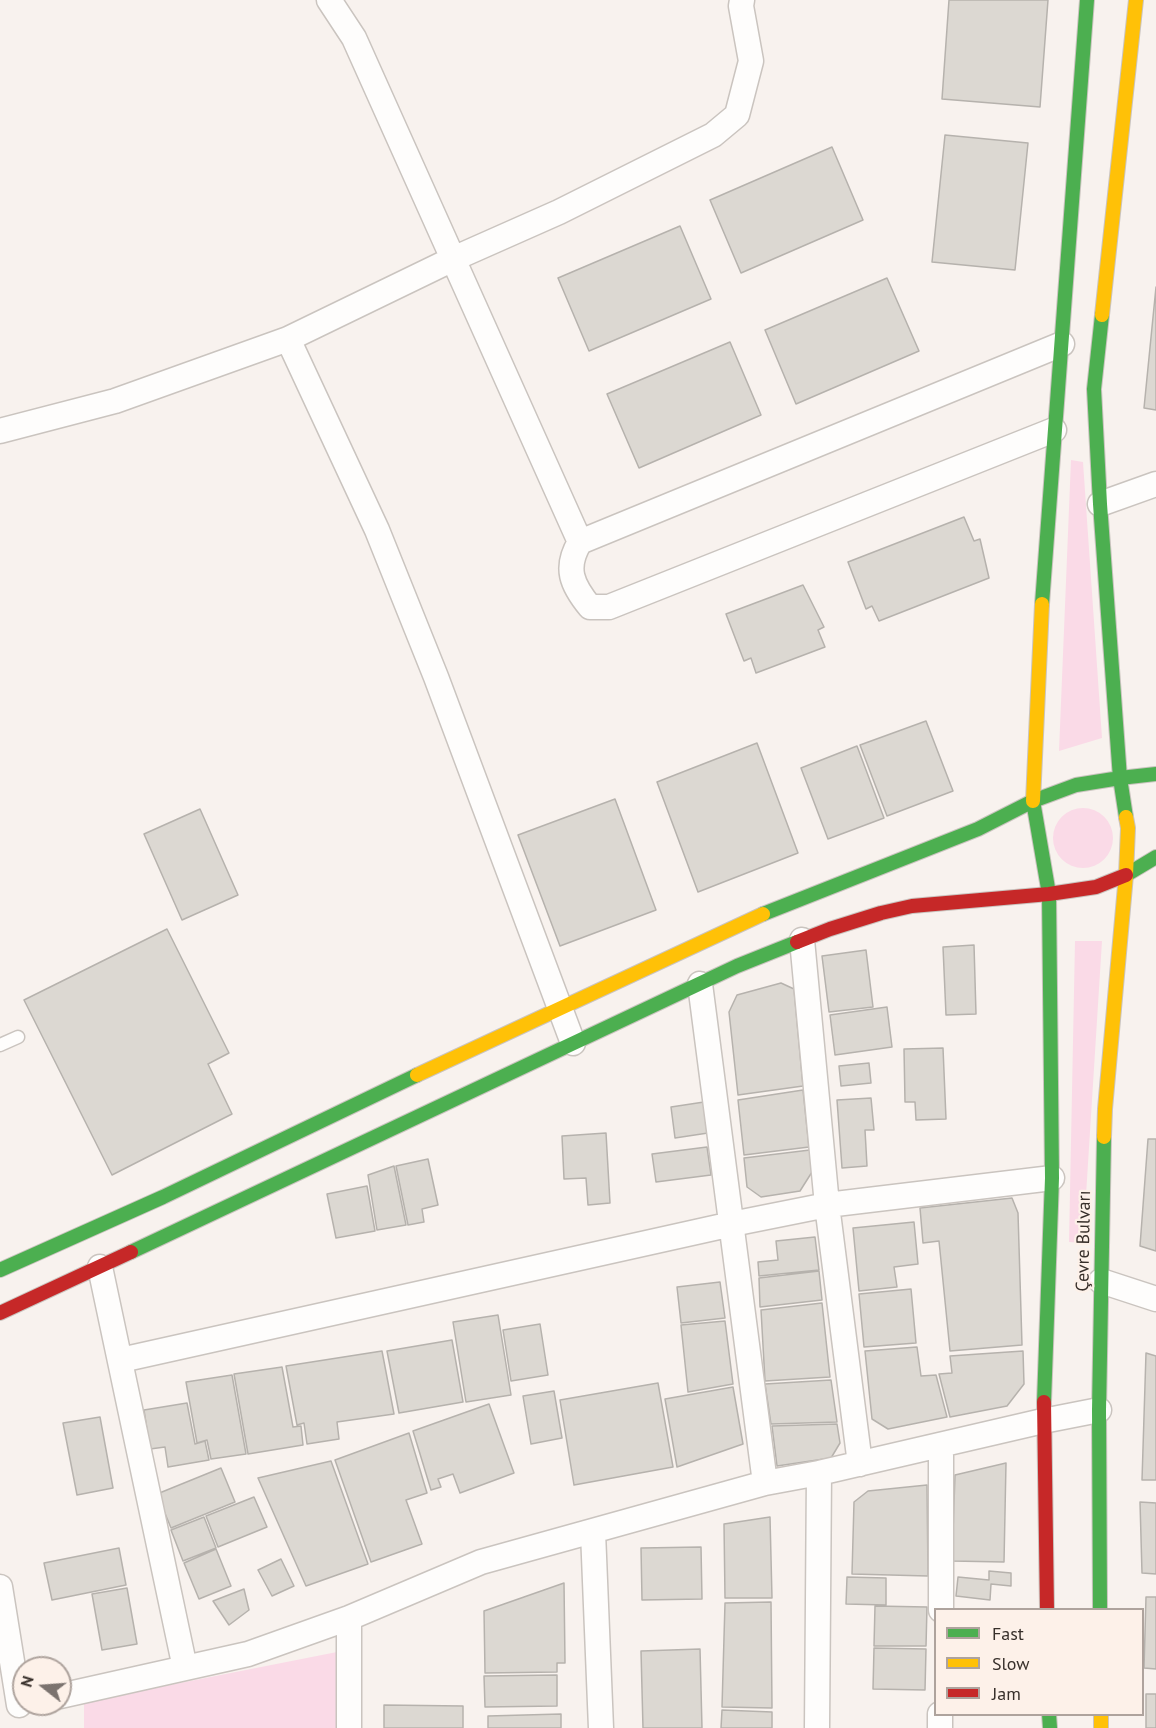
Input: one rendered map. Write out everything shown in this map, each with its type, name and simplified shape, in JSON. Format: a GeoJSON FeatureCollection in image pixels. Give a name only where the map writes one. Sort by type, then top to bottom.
{"type":"FeatureCollection","features":[{"type":"Feature","properties":{"kind":"main road","name":"Çevre Bulvarı"},"geometry":{"type":"LineString","coordinates":[[1047,1608],[1043,1420],[1052,1178],[1049,894],[1033,801],[1041,627],[1054,430],[1087,0]]}},
{"type":"Feature","properties":{"kind":"main road","name":"Çevre Bulvarı"},"geometry":{"type":"LineString","coordinates":[[1100,1608],[1099,1410],[1105,1109],[1126,875],[1128,828],[1120,778],[1094,389],[1136,0]]}},
{"type":"Feature","properties":{"kind":"main road"},"geometry":{"type":"LineString","coordinates":[[0,1270],[163,1197],[741,923],[978,829],[1033,801],[1076,785],[1156,774]]}},
{"type":"Feature","properties":{"kind":"main road"},"geometry":{"type":"LineString","coordinates":[[0,1312],[737,966],[802,940],[881,913],[912,906],[1049,894],[1096,887],[1126,875],[1156,856]]}},
{"type":"Feature","properties":{"kind":"street"},"geometry":{"type":"LineString","coordinates":[[329,0],[354,38],[580,542]]}},
{"type":"Feature","properties":{"kind":"street"},"geometry":{"type":"LineString","coordinates":[[0,431],[115,401],[288,339],[453,259],[559,212],[713,135],[737,115],[751,61],[741,6],[742,0]]}},
{"type":"Feature","properties":{"kind":"street"},"geometry":{"type":"LineString","coordinates":[[288,339],[377,530],[436,677],[573,1044]]}},
{"type":"Feature","properties":{"kind":"street"},"geometry":{"type":"LineString","coordinates":[[1054,430],[609,607],[590,607],[577,591],[571,573],[573,554],[580,542],[1062,344]]}},
{"type":"Feature","properties":{"kind":"street"},"geometry":{"type":"LineString","coordinates":[[1100,504],[1156,484]]}},
{"type":"Feature","properties":{"kind":"street"},"geometry":{"type":"LineString","coordinates":[[802,940],[827,1205],[860,1464]]}},
{"type":"Feature","properties":{"kind":"street"},"geometry":{"type":"LineString","coordinates":[[700,984],[765,1483]]}},
{"type":"Feature","properties":{"kind":"street"},"geometry":{"type":"LineString","coordinates":[[121,1360],[732,1224],[827,1205],[1052,1178]]}},
{"type":"Feature","properties":{"kind":"street"},"geometry":{"type":"LineString","coordinates":[[100,1267],[185,1668]]}},
{"type":"Feature","properties":{"kind":"street"},"geometry":{"type":"LineString","coordinates":[[1101,1281],[1156,1299]]}},
{"type":"Feature","properties":{"kind":"street"},"geometry":{"type":"LineString","coordinates":[[72,1693],[248,1654],[349,1618],[480,1562],[765,1483],[860,1464],[1043,1420],[1099,1410]]}},
{"type":"Feature","properties":{"kind":"street"},"geometry":{"type":"LineString","coordinates":[[941,1445],[941,1608]]}},
{"type":"Feature","properties":{"kind":"street"},"geometry":{"type":"LineString","coordinates":[[817,1728],[819,1473]]}},
{"type":"Feature","properties":{"kind":"street"},"geometry":{"type":"LineString","coordinates":[[593,1532],[601,1728]]}},
{"type":"Feature","properties":{"kind":"street"},"geometry":{"type":"LineString","coordinates":[[0,1587],[12,1682]]}},
{"type":"Feature","properties":{"kind":"street"},"geometry":{"type":"LineString","coordinates":[[349,1618],[349,1728]]}},
{"type":"Feature","properties":{"kind":"lane"},"geometry":{"type":"LineString","coordinates":[[0,1045],[18,1037]]}},
{"type":"Feature","properties":{"kind":"shaded area"},"geometry":{"type":"Polygon","coordinates":[[[1071,460],[1083,462],[1102,738],[1059,751],[1071,460]]]}},
{"type":"Feature","properties":{"kind":"shaded area"},"geometry":{"type":"Polygon","coordinates":[[[1083,808],[1100,813],[1108,821],[1113,838],[1108,855],[1100,863],[1083,868],[1066,863],[1058,855],[1053,838],[1058,821],[1066,813],[1083,808]]]}},
{"type":"Feature","properties":{"kind":"shaded area"},"geometry":{"type":"Polygon","coordinates":[[[1075,941],[1102,941],[1083,1243],[1069,1242],[1075,941]]]}},
{"type":"Feature","properties":{"kind":"shaded area"},"geometry":{"type":"Polygon","coordinates":[[[337,1652],[336,1728],[84,1728],[84,1702],[337,1652]]]}},
{"type":"Feature","properties":{"kind":"building"},"geometry":{"type":"Polygon","coordinates":[[[949,0],[1048,0],[1040,107],[942,99],[949,0]]]}},
{"type":"Feature","properties":{"kind":"building"},"geometry":{"type":"Polygon","coordinates":[[[945,135],[1028,143],[1015,270],[932,262],[945,135]]]}},
{"type":"Feature","properties":{"kind":"building"},"geometry":{"type":"Polygon","coordinates":[[[832,147],[863,220],[741,273],[710,200],[832,147]]]}},
{"type":"Feature","properties":{"kind":"building"},"geometry":{"type":"Polygon","coordinates":[[[680,226],[711,299],[589,351],[558,278],[680,226]]]}},
{"type":"Feature","properties":{"kind":"building"},"geometry":{"type":"Polygon","coordinates":[[[887,278],[919,351],[796,404],[765,330],[887,278]]]}},
{"type":"Feature","properties":{"kind":"building"},"geometry":{"type":"Polygon","coordinates":[[[1156,287],[1156,410],[1144,408],[1156,287]]]}},
{"type":"Feature","properties":{"kind":"building"},"geometry":{"type":"Polygon","coordinates":[[[730,342],[761,415],[639,468],[607,394],[730,342]]]}},
{"type":"Feature","properties":{"kind":"building"},"geometry":{"type":"Polygon","coordinates":[[[964,517],[974,541],[980,539],[989,578],[879,621],[872,606],[866,609],[848,562],[964,517]]]}},
{"type":"Feature","properties":{"kind":"building"},"geometry":{"type":"Polygon","coordinates":[[[803,585],[824,627],[818,630],[825,647],[756,673],[751,658],[744,661],[726,614],[803,585]]]}},
{"type":"Feature","properties":{"kind":"building"},"geometry":{"type":"Polygon","coordinates":[[[926,721],[953,791],[887,816],[860,745],[926,721]]]}},
{"type":"Feature","properties":{"kind":"building"},"geometry":{"type":"Polygon","coordinates":[[[757,743],[798,853],[698,892],[657,782],[757,743]]]}},
{"type":"Feature","properties":{"kind":"building"},"geometry":{"type":"Polygon","coordinates":[[[857,746],[884,818],[828,839],[801,768],[857,746]]]}},
{"type":"Feature","properties":{"kind":"building"},"geometry":{"type":"Polygon","coordinates":[[[615,799],[656,910],[560,946],[518,835],[615,799]]]}},
{"type":"Feature","properties":{"kind":"building"},"geometry":{"type":"Polygon","coordinates":[[[200,809],[238,895],[182,920],[144,834],[200,809]]]}},
{"type":"Feature","properties":{"kind":"building"},"geometry":{"type":"Polygon","coordinates":[[[167,929],[229,1053],[208,1064],[232,1114],[112,1175],[24,1000],[167,929]]]}},
{"type":"Feature","properties":{"kind":"building"},"geometry":{"type":"Polygon","coordinates":[[[974,945],[976,1014],[946,1015],[943,947],[974,945]]]}},
{"type":"Feature","properties":{"kind":"building"},"geometry":{"type":"Polygon","coordinates":[[[866,950],[873,1007],[829,1012],[822,956],[866,950]]]}},
{"type":"Feature","properties":{"kind":"building"},"geometry":{"type":"Polygon","coordinates":[[[781,983],[794,989],[803,1086],[738,1095],[729,1012],[737,995],[781,983]]]}},
{"type":"Feature","properties":{"kind":"building"},"geometry":{"type":"Polygon","coordinates":[[[887,1007],[892,1047],[835,1055],[830,1015],[887,1007]]]}},
{"type":"Feature","properties":{"kind":"building"},"geometry":{"type":"Polygon","coordinates":[[[943,1048],[946,1119],[916,1120],[915,1102],[905,1102],[904,1049],[943,1048]]]}},
{"type":"Feature","properties":{"kind":"building"},"geometry":{"type":"Polygon","coordinates":[[[869,1063],[871,1083],[841,1086],[839,1066],[869,1063]]]}},
{"type":"Feature","properties":{"kind":"building"},"geometry":{"type":"Polygon","coordinates":[[[803,1090],[809,1147],[744,1155],[738,1100],[803,1090]]]}},
{"type":"Feature","properties":{"kind":"building"},"geometry":{"type":"Polygon","coordinates":[[[871,1098],[874,1130],[865,1130],[867,1166],[842,1168],[837,1100],[871,1098]]]}},
{"type":"Feature","properties":{"kind":"building"},"geometry":{"type":"Polygon","coordinates":[[[704,1102],[708,1133],[675,1138],[671,1107],[704,1102]]]}},
{"type":"Feature","properties":{"kind":"building"},"geometry":{"type":"Polygon","coordinates":[[[606,1133],[610,1203],[588,1205],[586,1178],[564,1179],[562,1136],[606,1133]]]}},
{"type":"Feature","properties":{"kind":"building"},"geometry":{"type":"Polygon","coordinates":[[[1148,1139],[1156,1139],[1156,1251],[1140,1246],[1148,1139]]]}},
{"type":"Feature","properties":{"kind":"building"},"geometry":{"type":"Polygon","coordinates":[[[707,1147],[711,1175],[656,1182],[652,1154],[707,1147]]]}},
{"type":"Feature","properties":{"kind":"building"},"geometry":{"type":"Polygon","coordinates":[[[810,1150],[812,1172],[800,1191],[761,1197],[747,1187],[744,1158],[810,1150]]]}},
{"type":"Feature","properties":{"kind":"building"},"geometry":{"type":"Polygon","coordinates":[[[428,1159],[438,1205],[422,1209],[424,1222],[408,1225],[396,1166],[428,1159]]]}},
{"type":"Feature","properties":{"kind":"building"},"geometry":{"type":"Polygon","coordinates":[[[394,1166],[406,1225],[377,1230],[368,1175],[394,1166]]]}},
{"type":"Feature","properties":{"kind":"building"},"geometry":{"type":"Polygon","coordinates":[[[367,1186],[375,1231],[336,1238],[327,1194],[367,1186]]]}},
{"type":"Feature","properties":{"kind":"building"},"geometry":{"type":"Polygon","coordinates":[[[1012,1198],[1018,1213],[1022,1345],[950,1351],[939,1241],[923,1243],[920,1208],[1012,1198]]]}},
{"type":"Feature","properties":{"kind":"building"},"geometry":{"type":"Polygon","coordinates":[[[914,1222],[918,1264],[894,1267],[897,1287],[859,1291],[853,1228],[914,1222]]]}},
{"type":"Feature","properties":{"kind":"building"},"geometry":{"type":"Polygon","coordinates":[[[815,1237],[819,1270],[759,1276],[758,1262],[778,1260],[776,1241],[815,1237]]]}},
{"type":"Feature","properties":{"kind":"building"},"geometry":{"type":"Polygon","coordinates":[[[819,1271],[822,1300],[760,1307],[759,1278],[819,1271]]]}},
{"type":"Feature","properties":{"kind":"building"},"geometry":{"type":"Polygon","coordinates":[[[720,1282],[725,1318],[681,1323],[677,1287],[720,1282]]]}},
{"type":"Feature","properties":{"kind":"building"},"geometry":{"type":"Polygon","coordinates":[[[911,1289],[916,1343],[864,1347],[859,1294],[911,1289]]]}},
{"type":"Feature","properties":{"kind":"building"},"geometry":{"type":"Polygon","coordinates":[[[822,1303],[830,1377],[765,1381],[761,1310],[822,1303]]]}},
{"type":"Feature","properties":{"kind":"building"},"geometry":{"type":"Polygon","coordinates":[[[498,1315],[511,1395],[466,1402],[453,1322],[498,1315]]]}},
{"type":"Feature","properties":{"kind":"building"},"geometry":{"type":"Polygon","coordinates":[[[725,1321],[733,1384],[688,1392],[681,1325],[725,1321]]]}},
{"type":"Feature","properties":{"kind":"building"},"geometry":{"type":"Polygon","coordinates":[[[540,1324],[548,1375],[511,1381],[503,1330],[540,1324]]]}},
{"type":"Feature","properties":{"kind":"building"},"geometry":{"type":"Polygon","coordinates":[[[452,1340],[463,1402],[399,1413],[387,1351],[452,1340]]]}},
{"type":"Feature","properties":{"kind":"building"},"geometry":{"type":"Polygon","coordinates":[[[917,1347],[921,1376],[936,1375],[947,1417],[888,1429],[872,1419],[865,1351],[917,1347]]]}},
{"type":"Feature","properties":{"kind":"building"},"geometry":{"type":"Polygon","coordinates":[[[382,1351],[394,1414],[337,1422],[339,1439],[307,1444],[304,1423],[297,1425],[286,1366],[382,1351]]]}},
{"type":"Feature","properties":{"kind":"building"},"geometry":{"type":"Polygon","coordinates":[[[1023,1351],[1024,1384],[1007,1406],[950,1417],[939,1374],[952,1373],[950,1356],[1023,1351]]]}},
{"type":"Feature","properties":{"kind":"building"},"geometry":{"type":"Polygon","coordinates":[[[1146,1353],[1156,1356],[1156,1480],[1142,1480],[1146,1353]]]}},
{"type":"Feature","properties":{"kind":"building"},"geometry":{"type":"Polygon","coordinates":[[[282,1367],[293,1427],[301,1426],[303,1445],[248,1454],[234,1374],[282,1367]]]}},
{"type":"Feature","properties":{"kind":"building"},"geometry":{"type":"Polygon","coordinates":[[[232,1375],[246,1454],[211,1459],[207,1440],[197,1443],[186,1382],[232,1375]]]}},
{"type":"Feature","properties":{"kind":"building"},"geometry":{"type":"Polygon","coordinates":[[[831,1380],[837,1422],[771,1424],[765,1384],[831,1380]]]}},
{"type":"Feature","properties":{"kind":"building"},"geometry":{"type":"Polygon","coordinates":[[[658,1383],[673,1467],[574,1485],[560,1400],[658,1383]]]}},
{"type":"Feature","properties":{"kind":"building"},"geometry":{"type":"Polygon","coordinates":[[[733,1387],[743,1444],[677,1467],[665,1399],[733,1387]]]}},
{"type":"Feature","properties":{"kind":"building"},"geometry":{"type":"Polygon","coordinates":[[[554,1391],[562,1438],[531,1444],[523,1396],[554,1391]]]}},
{"type":"Feature","properties":{"kind":"building"},"geometry":{"type":"Polygon","coordinates":[[[187,1403],[195,1444],[205,1441],[209,1460],[168,1467],[165,1447],[150,1449],[144,1410],[187,1403]]]}},
{"type":"Feature","properties":{"kind":"building"},"geometry":{"type":"Polygon","coordinates":[[[489,1404],[514,1473],[460,1493],[453,1474],[438,1479],[441,1487],[431,1490],[413,1431],[489,1404]]]}},
{"type":"Feature","properties":{"kind":"building"},"geometry":{"type":"Polygon","coordinates":[[[100,1417],[113,1488],[77,1495],[63,1423],[100,1417]]]}},
{"type":"Feature","properties":{"kind":"building"},"geometry":{"type":"Polygon","coordinates":[[[837,1424],[840,1443],[831,1458],[777,1466],[772,1426],[837,1424]]]}},
{"type":"Feature","properties":{"kind":"building"},"geometry":{"type":"Polygon","coordinates":[[[409,1433],[427,1493],[406,1500],[422,1544],[371,1562],[335,1460],[409,1433]]]}},
{"type":"Feature","properties":{"kind":"building"},"geometry":{"type":"Polygon","coordinates":[[[331,1461],[368,1564],[306,1586],[258,1478],[331,1461]]]}},
{"type":"Feature","properties":{"kind":"building"},"geometry":{"type":"Polygon","coordinates":[[[1006,1463],[1004,1562],[952,1561],[955,1475],[1006,1463]]]}},
{"type":"Feature","properties":{"kind":"building"},"geometry":{"type":"Polygon","coordinates":[[[221,1468],[235,1502],[171,1528],[157,1494],[221,1468]]]}},
{"type":"Feature","properties":{"kind":"building"},"geometry":{"type":"Polygon","coordinates":[[[927,1485],[928,1576],[852,1574],[854,1502],[868,1491],[927,1485]]]}},
{"type":"Feature","properties":{"kind":"building"},"geometry":{"type":"Polygon","coordinates":[[[254,1497],[267,1527],[218,1547],[206,1516],[254,1497]]]}},
{"type":"Feature","properties":{"kind":"building"},"geometry":{"type":"Polygon","coordinates":[[[1140,1502],[1156,1503],[1156,1574],[1142,1573],[1140,1502]]]}},
{"type":"Feature","properties":{"kind":"building"},"geometry":{"type":"Polygon","coordinates":[[[204,1517],[216,1548],[183,1561],[171,1530],[204,1517]]]}},
{"type":"Feature","properties":{"kind":"building"},"geometry":{"type":"Polygon","coordinates":[[[770,1517],[772,1598],[725,1598],[724,1524],[770,1517]]]}},
{"type":"Feature","properties":{"kind":"building"},"geometry":{"type":"Polygon","coordinates":[[[701,1547],[702,1599],[642,1600],[641,1548],[701,1547]]]}},
{"type":"Feature","properties":{"kind":"building"},"geometry":{"type":"Polygon","coordinates":[[[119,1548],[126,1585],[52,1600],[44,1563],[119,1548]]]}},
{"type":"Feature","properties":{"kind":"building"},"geometry":{"type":"Polygon","coordinates":[[[216,1549],[231,1586],[199,1599],[184,1563],[216,1549]]]}},
{"type":"Feature","properties":{"kind":"building"},"geometry":{"type":"Polygon","coordinates":[[[281,1559],[294,1586],[272,1596],[258,1570],[281,1559]]]}},
{"type":"Feature","properties":{"kind":"building"},"geometry":{"type":"Polygon","coordinates":[[[989,1571],[1011,1573],[1011,1586],[991,1584],[990,1600],[956,1596],[958,1577],[989,1580],[989,1571]]]}},
{"type":"Feature","properties":{"kind":"building"},"geometry":{"type":"Polygon","coordinates":[[[847,1577],[886,1578],[886,1605],[846,1604],[847,1577]]]}},
{"type":"Feature","properties":{"kind":"building"},"geometry":{"type":"Polygon","coordinates":[[[564,1583],[565,1663],[557,1663],[557,1672],[485,1673],[484,1611],[564,1583]]]}},
{"type":"Feature","properties":{"kind":"building"},"geometry":{"type":"Polygon","coordinates":[[[127,1588],[137,1644],[102,1650],[92,1594],[127,1588]]]}},
{"type":"Feature","properties":{"kind":"building"},"geometry":{"type":"Polygon","coordinates":[[[244,1589],[249,1610],[229,1625],[213,1601],[244,1589]]]}},
{"type":"Feature","properties":{"kind":"building"},"geometry":{"type":"Polygon","coordinates":[[[1146,1597],[1156,1597],[1156,1669],[1144,1668],[1146,1597]]]}},
{"type":"Feature","properties":{"kind":"building"},"geometry":{"type":"Polygon","coordinates":[[[771,1602],[772,1708],[722,1707],[725,1603],[771,1602]]]}},
{"type":"Feature","properties":{"kind":"building"},"geometry":{"type":"Polygon","coordinates":[[[875,1606],[927,1607],[926,1646],[874,1646],[875,1606]]]}},
{"type":"Feature","properties":{"kind":"building"},"geometry":{"type":"Polygon","coordinates":[[[874,1648],[926,1649],[925,1690],[873,1689],[874,1648]]]}},
{"type":"Feature","properties":{"kind":"building"},"geometry":{"type":"Polygon","coordinates":[[[700,1649],[702,1728],[643,1728],[641,1651],[700,1649]]]}},
{"type":"Feature","properties":{"kind":"building"},"geometry":{"type":"Polygon","coordinates":[[[557,1675],[557,1706],[485,1707],[484,1676],[557,1675]]]}},
{"type":"Feature","properties":{"kind":"building"},"geometry":{"type":"Polygon","coordinates":[[[1146,1694],[1156,1694],[1156,1728],[1146,1728],[1146,1694]]]}},
{"type":"Feature","properties":{"kind":"building"},"geometry":{"type":"Polygon","coordinates":[[[384,1705],[463,1706],[463,1728],[384,1728],[384,1705]]]}},
{"type":"Feature","properties":{"kind":"building"},"geometry":{"type":"Polygon","coordinates":[[[722,1710],[772,1712],[772,1728],[721,1728],[722,1710]]]}},
{"type":"Feature","properties":{"kind":"building"},"geometry":{"type":"Polygon","coordinates":[[[561,1714],[561,1728],[488,1728],[488,1716],[561,1714]]]}},
{"type":"Feature","properties":{"kind":"traffic: fast"},"geometry":{"type":"LineString","coordinates":[[1042,604],[1087,0]]}},
{"type":"Feature","properties":{"kind":"traffic: fast"},"geometry":{"type":"LineString","coordinates":[[1102,315],[1094,389],[1120,778],[1156,774]]}},
{"type":"Feature","properties":{"kind":"traffic: fast"},"geometry":{"type":"LineString","coordinates":[[763,914],[978,829],[1033,801],[1076,785],[1120,778],[1126,817]]}},
{"type":"Feature","properties":{"kind":"traffic: fast"},"geometry":{"type":"LineString","coordinates":[[1033,801],[1049,894],[1052,1178],[1044,1402]]}},
{"type":"Feature","properties":{"kind":"traffic: fast"},"geometry":{"type":"LineString","coordinates":[[1126,875],[1156,857]]}},
{"type":"Feature","properties":{"kind":"traffic: fast"},"geometry":{"type":"LineString","coordinates":[[131,1252],[737,966],[797,942]]}},
{"type":"Feature","properties":{"kind":"traffic: fast"},"geometry":{"type":"LineString","coordinates":[[0,1270],[163,1197],[417,1075]]}},
{"type":"Feature","properties":{"kind":"traffic: fast"},"geometry":{"type":"LineString","coordinates":[[1100,1608],[1099,1410],[1104,1137]]}},
{"type":"Feature","properties":{"kind":"traffic: fast"},"geometry":{"type":"LineString","coordinates":[[1049,1716],[1050,1728]]}},
{"type":"Feature","properties":{"kind":"traffic: slow"},"geometry":{"type":"LineString","coordinates":[[1102,315],[1136,0]]}},
{"type":"Feature","properties":{"kind":"traffic: slow"},"geometry":{"type":"LineString","coordinates":[[1033,801],[1042,604]]}},
{"type":"Feature","properties":{"kind":"traffic: slow"},"geometry":{"type":"LineString","coordinates":[[1104,1137],[1126,875],[1128,828],[1126,817]]}},
{"type":"Feature","properties":{"kind":"traffic: slow"},"geometry":{"type":"LineString","coordinates":[[417,1075],[763,914]]}},
{"type":"Feature","properties":{"kind":"traffic: slow"},"geometry":{"type":"LineString","coordinates":[[1101,1716],[1101,1728]]}},
{"type":"Feature","properties":{"kind":"traffic: jam"},"geometry":{"type":"LineString","coordinates":[[797,942],[881,913],[912,906],[1049,894],[1096,887],[1126,875]]}},
{"type":"Feature","properties":{"kind":"traffic: jam"},"geometry":{"type":"LineString","coordinates":[[0,1313],[131,1252]]}},
{"type":"Feature","properties":{"kind":"traffic: jam"},"geometry":{"type":"LineString","coordinates":[[1044,1402],[1047,1608]]}}]}
